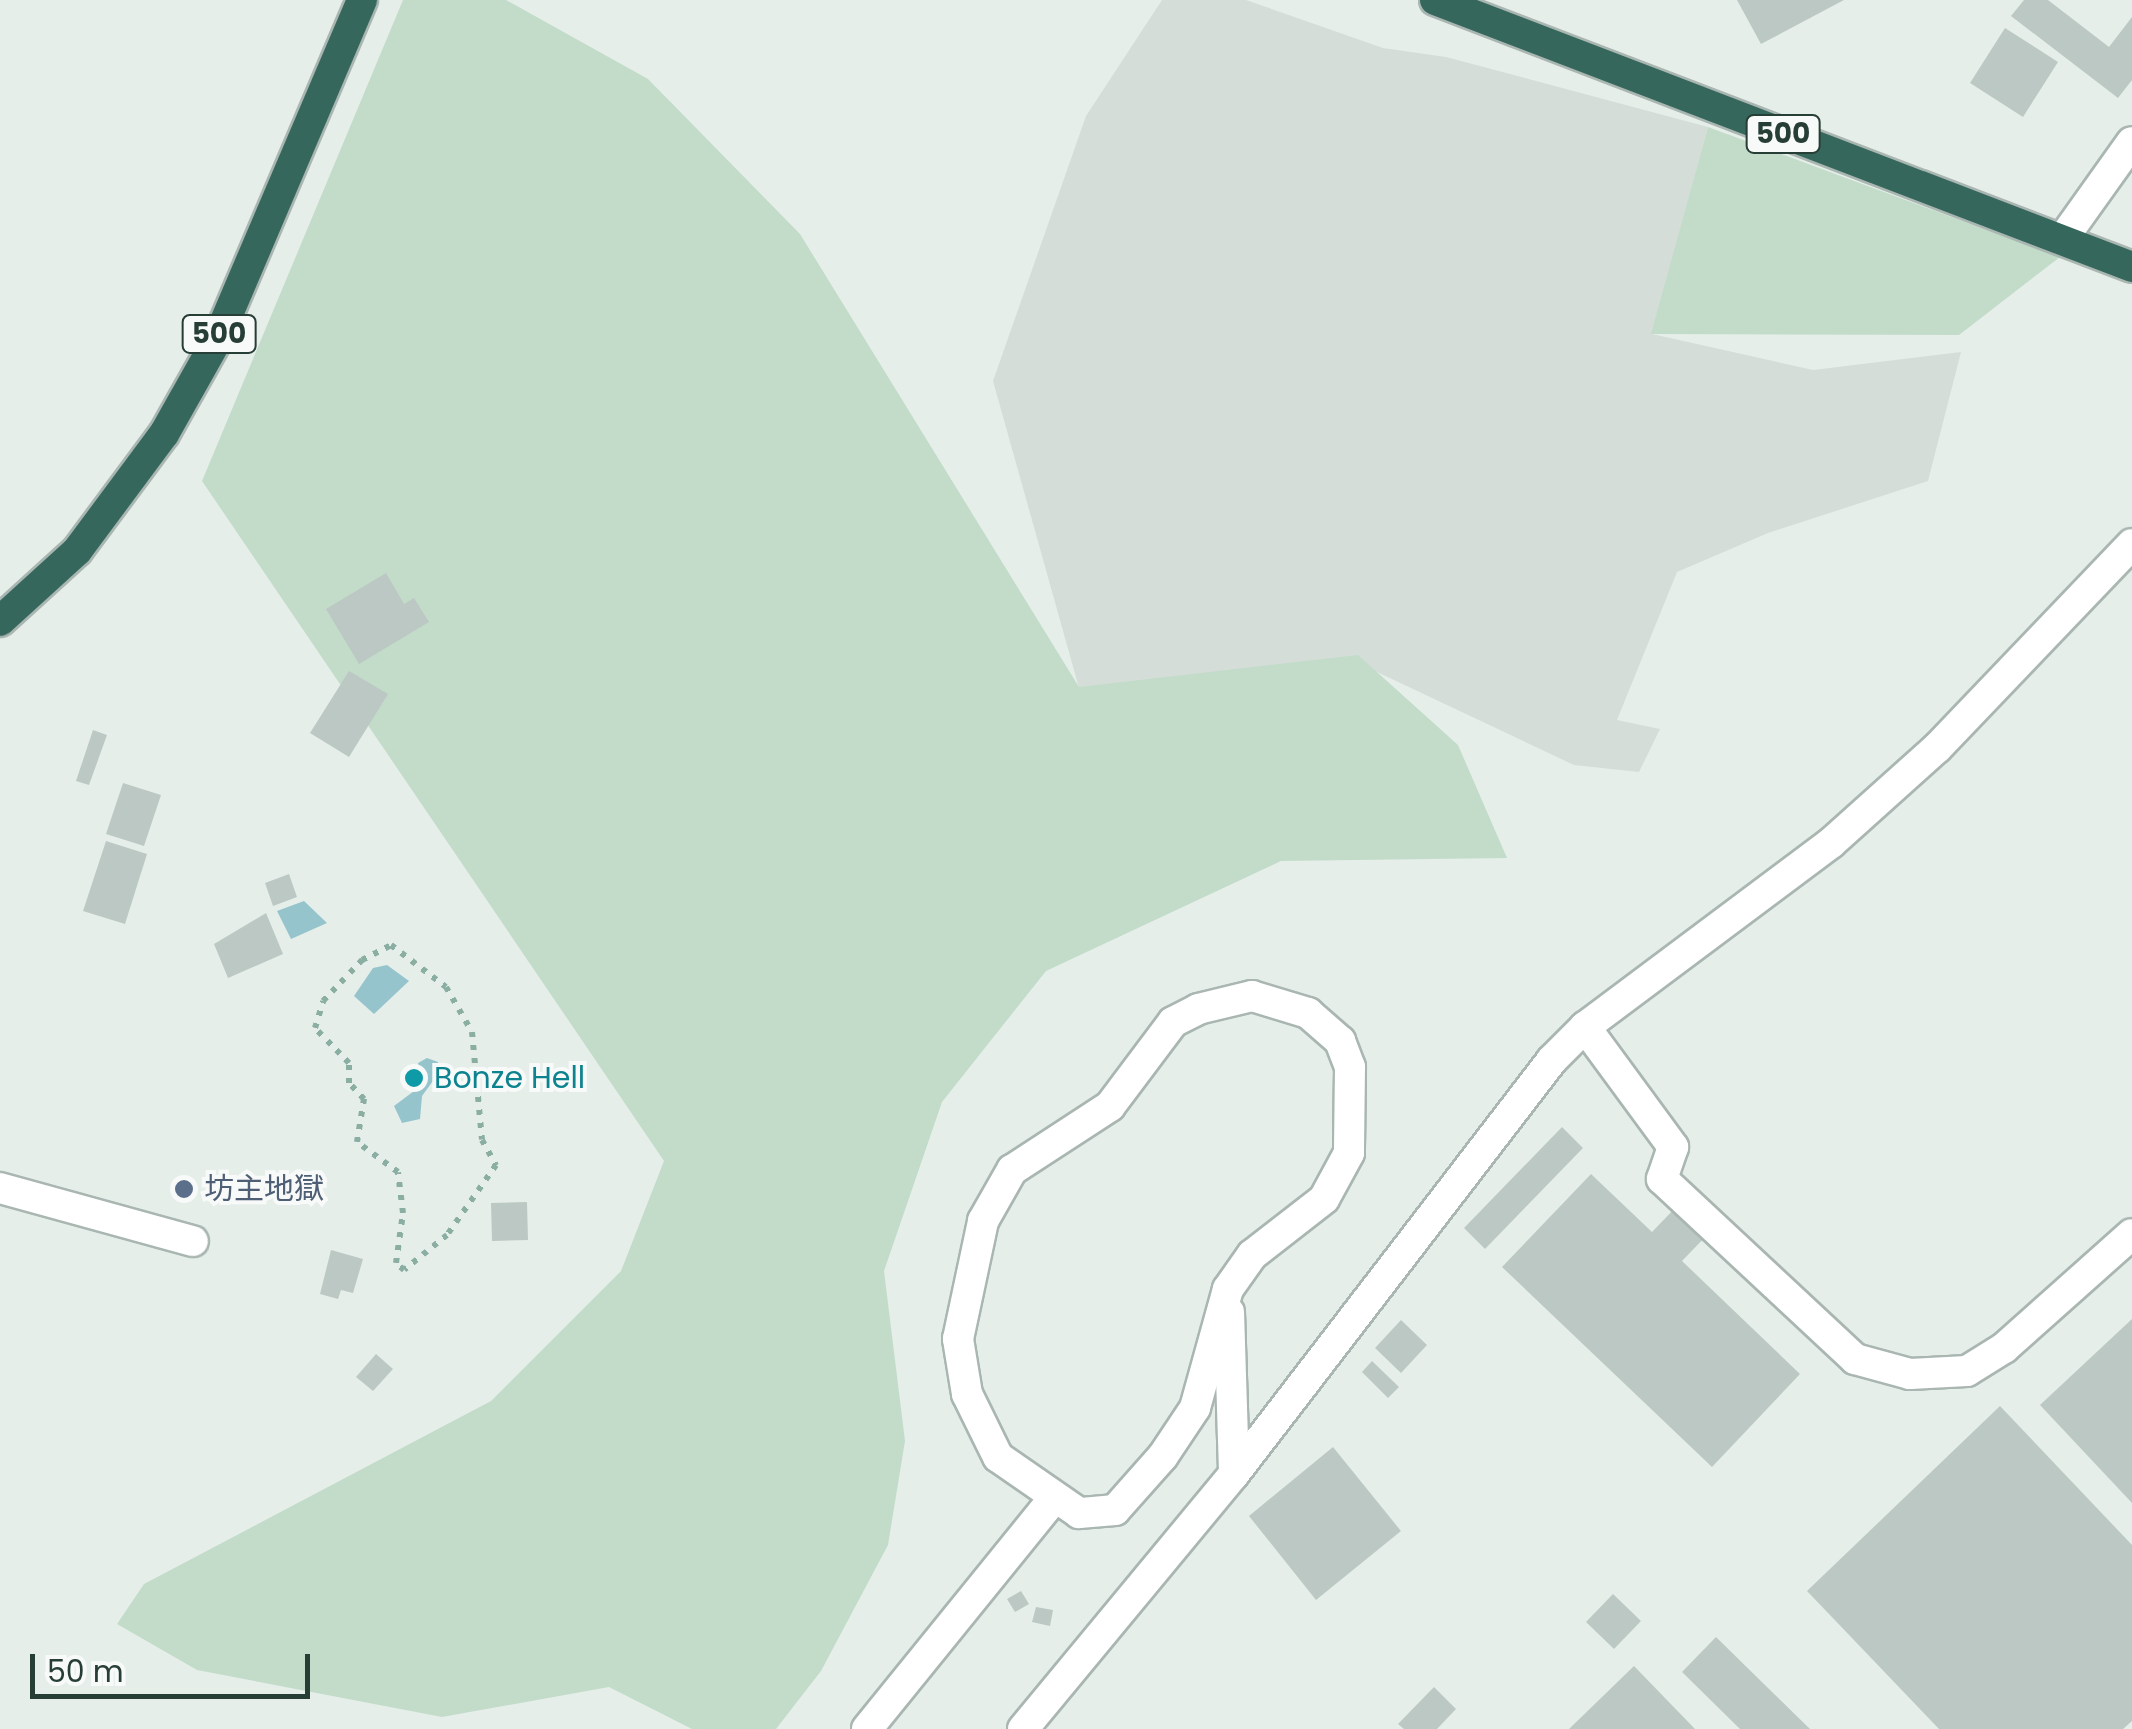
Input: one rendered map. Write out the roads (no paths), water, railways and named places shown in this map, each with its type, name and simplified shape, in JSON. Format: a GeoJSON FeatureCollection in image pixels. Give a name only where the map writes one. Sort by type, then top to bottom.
{"type":"FeatureCollection","features":[{"type":"Feature","properties":{"kind":"highway","name":"500"},"geometry":{"type":"LineString","coordinates":[[0,621],[77,551],[164,434],[223,325],[362,0]]}},
{"type":"Feature","properties":{"kind":"highway","name":"500"},"geometry":{"type":"LineString","coordinates":[[1435,0],[2132,267]]}},
{"type":"Feature","properties":{"kind":"street"},"geometry":{"type":"LineString","coordinates":[[2062,240],[2132,142]]}},
{"type":"Feature","properties":{"kind":"street"},"geometry":{"type":"LineString","coordinates":[[1023,1729],[1234,1474],[1552,1060],[1585,1027],[1831,843],[1936,748],[2132,544]]}},
{"type":"Feature","properties":{"kind":"street"},"geometry":{"type":"LineString","coordinates":[[1252,996],[1308,1013],[1340,1042],[1350,1068],[1352,1136],[1324,1199],[1252,1255],[1228,1289],[1195,1408],[1164,1456],[1114,1510],[1079,1513],[1053,1499],[988,1444],[958,1357],[990,1203],[1025,1158],[1095,1118],[1125,1092],[1174,1022],[1198,1009],[1252,996]]}},
{"type":"Feature","properties":{"kind":"street"},"geometry":{"type":"LineString","coordinates":[[1585,1027],[1672,1147],[1662,1179],[1855,1359],[1910,1374],[1967,1372],[2004,1348],[2132,1234]]}},
{"type":"Feature","properties":{"kind":"street"},"geometry":{"type":"LineString","coordinates":[[0,1188],[192,1241]]}},
{"type":"Feature","properties":{"kind":"street"},"geometry":{"type":"LineString","coordinates":[[1228,1289],[1234,1474]]}},
{"type":"Feature","properties":{"kind":"street"},"geometry":{"type":"LineString","coordinates":[[868,1729],[1053,1499]]}},
{"type":"Feature","properties":{"kind":"water"},"geometry":{"type":"Polygon","coordinates":[[[304,901],[327,923],[291,939],[277,911],[304,901]]]}},
{"type":"Feature","properties":{"kind":"water"},"geometry":{"type":"Polygon","coordinates":[[[387,965],[409,981],[374,1014],[354,996],[373,968],[387,965]]]}},
{"type":"Feature","properties":{"kind":"water"},"geometry":{"type":"Polygon","coordinates":[[[427,1058],[438,1062],[438,1074],[422,1096],[420,1119],[402,1123],[394,1106],[422,1085],[418,1063],[427,1058]]]}},
{"type":"Feature","properties":{"kind":"place","name":"Bonze Hell"},"geometry":{"type":"Point","coordinates":[414,1078]}},
{"type":"Feature","properties":{"kind":"place","name":"坊主地獄"},"geometry":{"type":"Point","coordinates":[184,1189]}}]}
